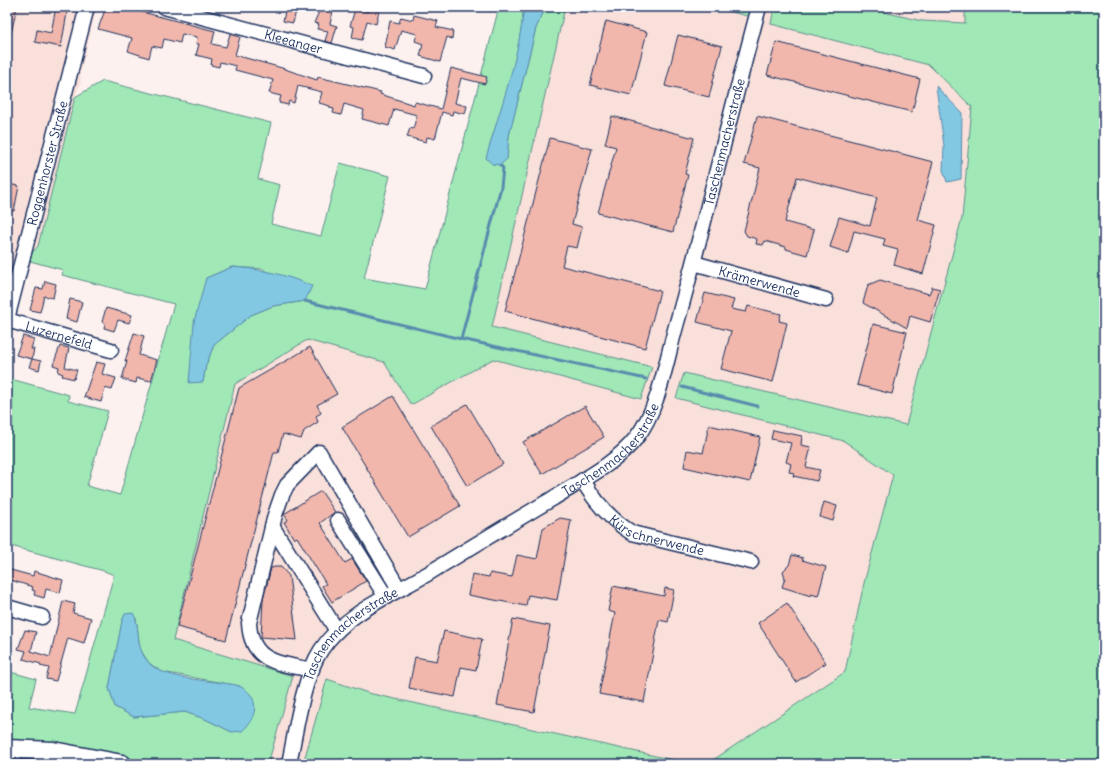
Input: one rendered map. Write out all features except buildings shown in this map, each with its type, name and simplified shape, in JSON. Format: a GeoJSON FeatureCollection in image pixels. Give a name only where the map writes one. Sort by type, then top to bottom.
{"type":"FeatureCollection","features":[{"type":"Feature","properties":{"kind":"main road"},"geometry":{"type":"LineString","coordinates":[[7,749],[53,751],[122,764]]}},
{"type":"Feature","properties":{"kind":"street","name":"Roggenhorster Straße"},"geometry":{"type":"LineString","coordinates":[[7,318],[87,7]]}},
{"type":"Feature","properties":{"kind":"street","name":"Kleeanger"},"geometry":{"type":"LineString","coordinates":[[164,7],[424,76]]}},
{"type":"Feature","properties":{"kind":"street","name":"Taschenmacherstraße"},"geometry":{"type":"LineString","coordinates":[[289,764],[299,714],[312,670],[320,651],[337,632],[365,608],[583,480],[609,463],[636,439],[648,420],[656,398],[694,263],[759,7]]}},
{"type":"Feature","properties":{"kind":"street","name":"Krämerwende"},"geometry":{"type":"LineString","coordinates":[[694,263],[826,300]]}},
{"type":"Feature","properties":{"kind":"street","name":"Luzernefeld"},"geometry":{"type":"LineString","coordinates":[[7,318],[111,350]]}},
{"type":"Feature","properties":{"kind":"street"},"geometry":{"type":"LineString","coordinates":[[312,670],[286,665],[267,658],[256,649],[250,637],[249,622],[272,526],[282,495],[288,485],[319,452],[399,589]]}},
{"type":"Feature","properties":{"kind":"street","name":"Kürschnerwende"},"geometry":{"type":"LineString","coordinates":[[583,480],[604,513],[632,533],[751,562]]}},
{"type":"Feature","properties":{"kind":"street"},"geometry":{"type":"LineString","coordinates":[[338,520],[386,597]]}},
{"type":"Feature","properties":{"kind":"street"},"geometry":{"type":"LineString","coordinates":[[272,526],[337,632]]}},
{"type":"Feature","properties":{"kind":"street"},"geometry":{"type":"LineString","coordinates":[[347,534],[361,526]]}},
{"type":"Feature","properties":{"kind":"street"},"geometry":{"type":"LineString","coordinates":[[7,607],[42,617]]}},
{"type":"Feature","properties":{"kind":"shaded area"},"geometry":{"type":"Polygon","coordinates":[[[7,7],[97,7],[80,74],[81,82],[75,97],[38,246],[32,253],[7,351],[7,7]]]}},
{"type":"Feature","properties":{"kind":"shaded area"},"geometry":{"type":"Polygon","coordinates":[[[565,7],[712,7],[747,16],[749,7],[774,7],[771,24],[930,65],[972,107],[962,218],[906,425],[685,373],[676,397],[844,441],[893,475],[864,583],[845,672],[707,764],[692,764],[367,693],[327,680],[305,764],[268,764],[293,676],[173,640],[235,384],[307,340],[384,361],[411,405],[493,359],[641,399],[651,367],[492,327],[565,7]],[[936,87],[944,146],[943,170],[961,179],[936,87]]]}},
{"type":"Feature","properties":{"kind":"shaded area"},"geometry":{"type":"Polygon","coordinates":[[[862,7],[965,7],[965,23],[922,21],[862,7]]]}},
{"type":"Feature","properties":{"kind":"green space"},"geometry":{"type":"Polygon","coordinates":[[[499,7],[524,7],[516,57],[492,138],[507,159],[509,136],[536,28],[546,7],[565,7],[492,327],[652,367],[641,399],[493,359],[411,405],[384,362],[307,340],[235,384],[173,640],[293,676],[268,764],[145,764],[53,745],[7,742],[7,671],[36,679],[29,707],[75,714],[114,575],[7,545],[7,378],[69,395],[68,401],[108,411],[87,486],[120,495],[174,304],[62,275],[63,270],[30,261],[32,253],[38,246],[75,97],[103,81],[271,123],[258,179],[280,185],[271,224],[321,236],[340,163],[390,176],[364,278],[425,289],[499,7]],[[232,267],[206,278],[203,382],[206,365],[214,345],[251,315],[273,306],[305,301],[263,269],[232,267]],[[136,618],[122,622],[109,688],[115,707],[134,717],[185,712],[205,719],[232,732],[240,686],[162,672],[149,663],[140,649],[136,618]]]}},
{"type":"Feature","properties":{"kind":"green space"},"geometry":{"type":"Polygon","coordinates":[[[712,7],[749,7],[747,16],[712,7]]]}},
{"type":"Feature","properties":{"kind":"green space"},"geometry":{"type":"Polygon","coordinates":[[[774,7],[862,7],[922,21],[965,23],[965,7],[1104,7],[1104,764],[707,764],[845,672],[864,583],[893,475],[844,441],[676,398],[684,373],[906,425],[962,218],[972,107],[929,65],[771,24],[774,7]]]}},
{"type":"Feature","properties":{"kind":"green space"},"geometry":{"type":"Polygon","coordinates":[[[327,679],[368,693],[692,764],[303,764],[327,679]]]}},
{"type":"Feature","properties":{"kind":"water"},"geometry":{"type":"Polygon","coordinates":[[[524,7],[546,7],[536,28],[509,136],[507,159],[500,165],[492,164],[486,158],[518,46],[524,7]]]}},
{"type":"Feature","properties":{"kind":"water"},"geometry":{"type":"Polygon","coordinates":[[[936,86],[962,113],[961,179],[947,182],[943,170],[944,146],[936,86]]]}},
{"type":"Feature","properties":{"kind":"water"},"geometry":{"type":"Polygon","coordinates":[[[232,267],[273,273],[292,278],[312,286],[305,301],[273,306],[251,315],[214,345],[206,365],[203,382],[189,383],[194,322],[206,278],[232,267]]]}},
{"type":"Feature","properties":{"kind":"water"},"geometry":{"type":"Polygon","coordinates":[[[133,613],[136,619],[141,651],[150,664],[156,669],[184,678],[237,685],[252,696],[255,708],[254,714],[247,726],[242,731],[232,732],[205,719],[185,712],[134,717],[115,707],[109,688],[122,621],[125,614],[133,613]]]}},
{"type":"Feature","properties":{"kind":"waterway"},"geometry":{"type":"LineString","coordinates":[[461,339],[501,187],[503,168],[500,165]]}},
{"type":"Feature","properties":{"kind":"waterway"},"geometry":{"type":"LineString","coordinates":[[305,301],[461,339],[646,379]]}},
{"type":"Feature","properties":{"kind":"waterway"},"geometry":{"type":"LineString","coordinates":[[682,387],[757,406]]}}]}
